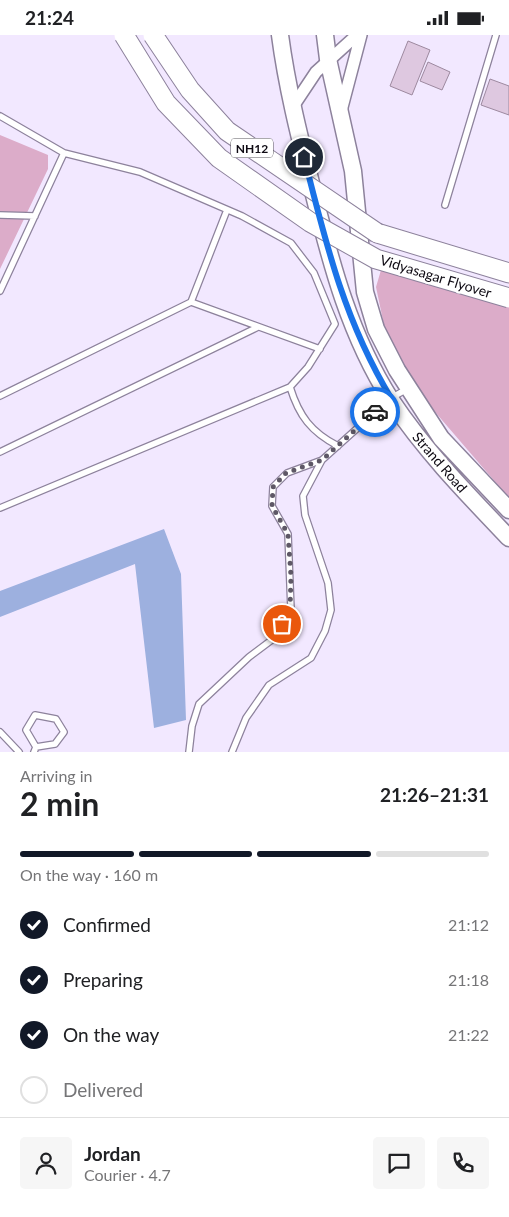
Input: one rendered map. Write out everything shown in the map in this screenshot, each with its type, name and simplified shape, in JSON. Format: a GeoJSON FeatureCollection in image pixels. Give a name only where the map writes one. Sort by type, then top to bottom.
{"type":"FeatureCollection","features":[{"type":"Feature","properties":{"kind":"highway","name":"Vidyasagar Flyover"},"geometry":{"type":"LineString","coordinates":[[124,35],[166,103],[219,158],[310,222],[376,259],[509,298]]}},
{"type":"Feature","properties":{"kind":"highway","name":"Vidyasagar Flyover"},"geometry":{"type":"LineString","coordinates":[[153,35],[190,90],[227,131],[377,233],[509,273]]}},
{"type":"Feature","properties":{"kind":"main road","name":"Strand Road"},"geometry":{"type":"LineString","coordinates":[[280,35],[292,108],[329,255],[362,347],[391,398],[438,463],[509,538]]}},
{"type":"Feature","properties":{"kind":"main road","name":"Strand Road"},"geometry":{"type":"LineString","coordinates":[[326,35],[328,59],[354,171],[365,292],[376,329],[409,388],[441,438],[509,510]]}},
{"type":"Feature","properties":{"kind":"street"},"geometry":{"type":"LineString","coordinates":[[292,108],[316,72],[328,59],[357,35]]}},
{"type":"Feature","properties":{"kind":"street"},"geometry":{"type":"LineString","coordinates":[[340,115],[361,35]]}},
{"type":"Feature","properties":{"kind":"lane"},"geometry":{"type":"LineString","coordinates":[[445,205],[496,35]]}},
{"type":"Feature","properties":{"kind":"lane"},"geometry":{"type":"LineString","coordinates":[[0,116],[64,153],[140,172],[226,210],[291,243],[314,273],[335,324],[320,349],[290,387],[0,507]]}},
{"type":"Feature","properties":{"kind":"lane"},"geometry":{"type":"LineString","coordinates":[[0,291],[64,153]]}},
{"type":"Feature","properties":{"kind":"lane"},"geometry":{"type":"LineString","coordinates":[[0,397],[191,302],[226,210]]}},
{"type":"Feature","properties":{"kind":"lane"},"geometry":{"type":"LineString","coordinates":[[0,215],[35,216]]}},
{"type":"Feature","properties":{"kind":"lane"},"geometry":{"type":"LineString","coordinates":[[191,302],[320,349]]}},
{"type":"Feature","properties":{"kind":"lane"},"geometry":{"type":"LineString","coordinates":[[0,452],[258,327]]}},
{"type":"Feature","properties":{"kind":"lane"},"geometry":{"type":"LineString","coordinates":[[290,387],[303,417],[320,437],[338,446]]}},
{"type":"Feature","properties":{"kind":"lane"},"geometry":{"type":"LineString","coordinates":[[189,752],[192,726],[199,704],[249,657],[273,639],[290,610],[288,534],[272,506],[273,487],[286,473],[322,460],[391,398],[409,388]]}},
{"type":"Feature","properties":{"kind":"lane"},"geometry":{"type":"LineString","coordinates":[[232,752],[246,718],[269,685],[311,658],[325,631],[331,610],[328,583],[305,515],[304,496],[322,460]]}},
{"type":"Feature","properties":{"kind":"lane"},"geometry":{"type":"LineString","coordinates":[[36,715],[56,719],[64,732],[56,745],[35,750],[26,730],[36,715]]}},
{"type":"Feature","properties":{"kind":"lane"},"geometry":{"type":"LineString","coordinates":[[0,732],[20,752]]}},
{"type":"Feature","properties":{"kind":"shaded area"},"geometry":{"type":"Polygon","coordinates":[[[0,135],[48,155],[48,169],[0,269],[0,135]]]}},
{"type":"Feature","properties":{"kind":"shaded area"},"geometry":{"type":"Polygon","coordinates":[[[381,270],[509,307],[509,498],[405,377],[384,325],[376,287],[381,270]]]}},
{"type":"Feature","properties":{"kind":"water"},"geometry":{"type":"Polygon","coordinates":[[[164,529],[181,574],[186,720],[154,728],[135,564],[0,617],[0,591],[164,529]]]}},
{"type":"Feature","properties":{"kind":"building"},"geometry":{"type":"Polygon","coordinates":[[[408,41],[430,50],[412,95],[390,86],[408,41]]]}},
{"type":"Feature","properties":{"kind":"building"},"geometry":{"type":"Polygon","coordinates":[[[428,62],[450,72],[442,90],[420,81],[428,62]]]}},
{"type":"Feature","properties":{"kind":"building"},"geometry":{"type":"Polygon","coordinates":[[[490,79],[509,86],[509,115],[481,105],[490,79]]]}},
{"type":"Feature","properties":{"kind":"way so far"},"geometry":{"type":"LineString","coordinates":[[282,624],[290,610],[291,576],[288,534],[272,506],[273,487],[286,473],[322,460],[375,412]]}},
{"type":"Feature","properties":{"kind":"route"},"geometry":{"type":"LineString","coordinates":[[304,157],[329,255],[346,306],[362,347],[391,398],[375,412]]}}]}
